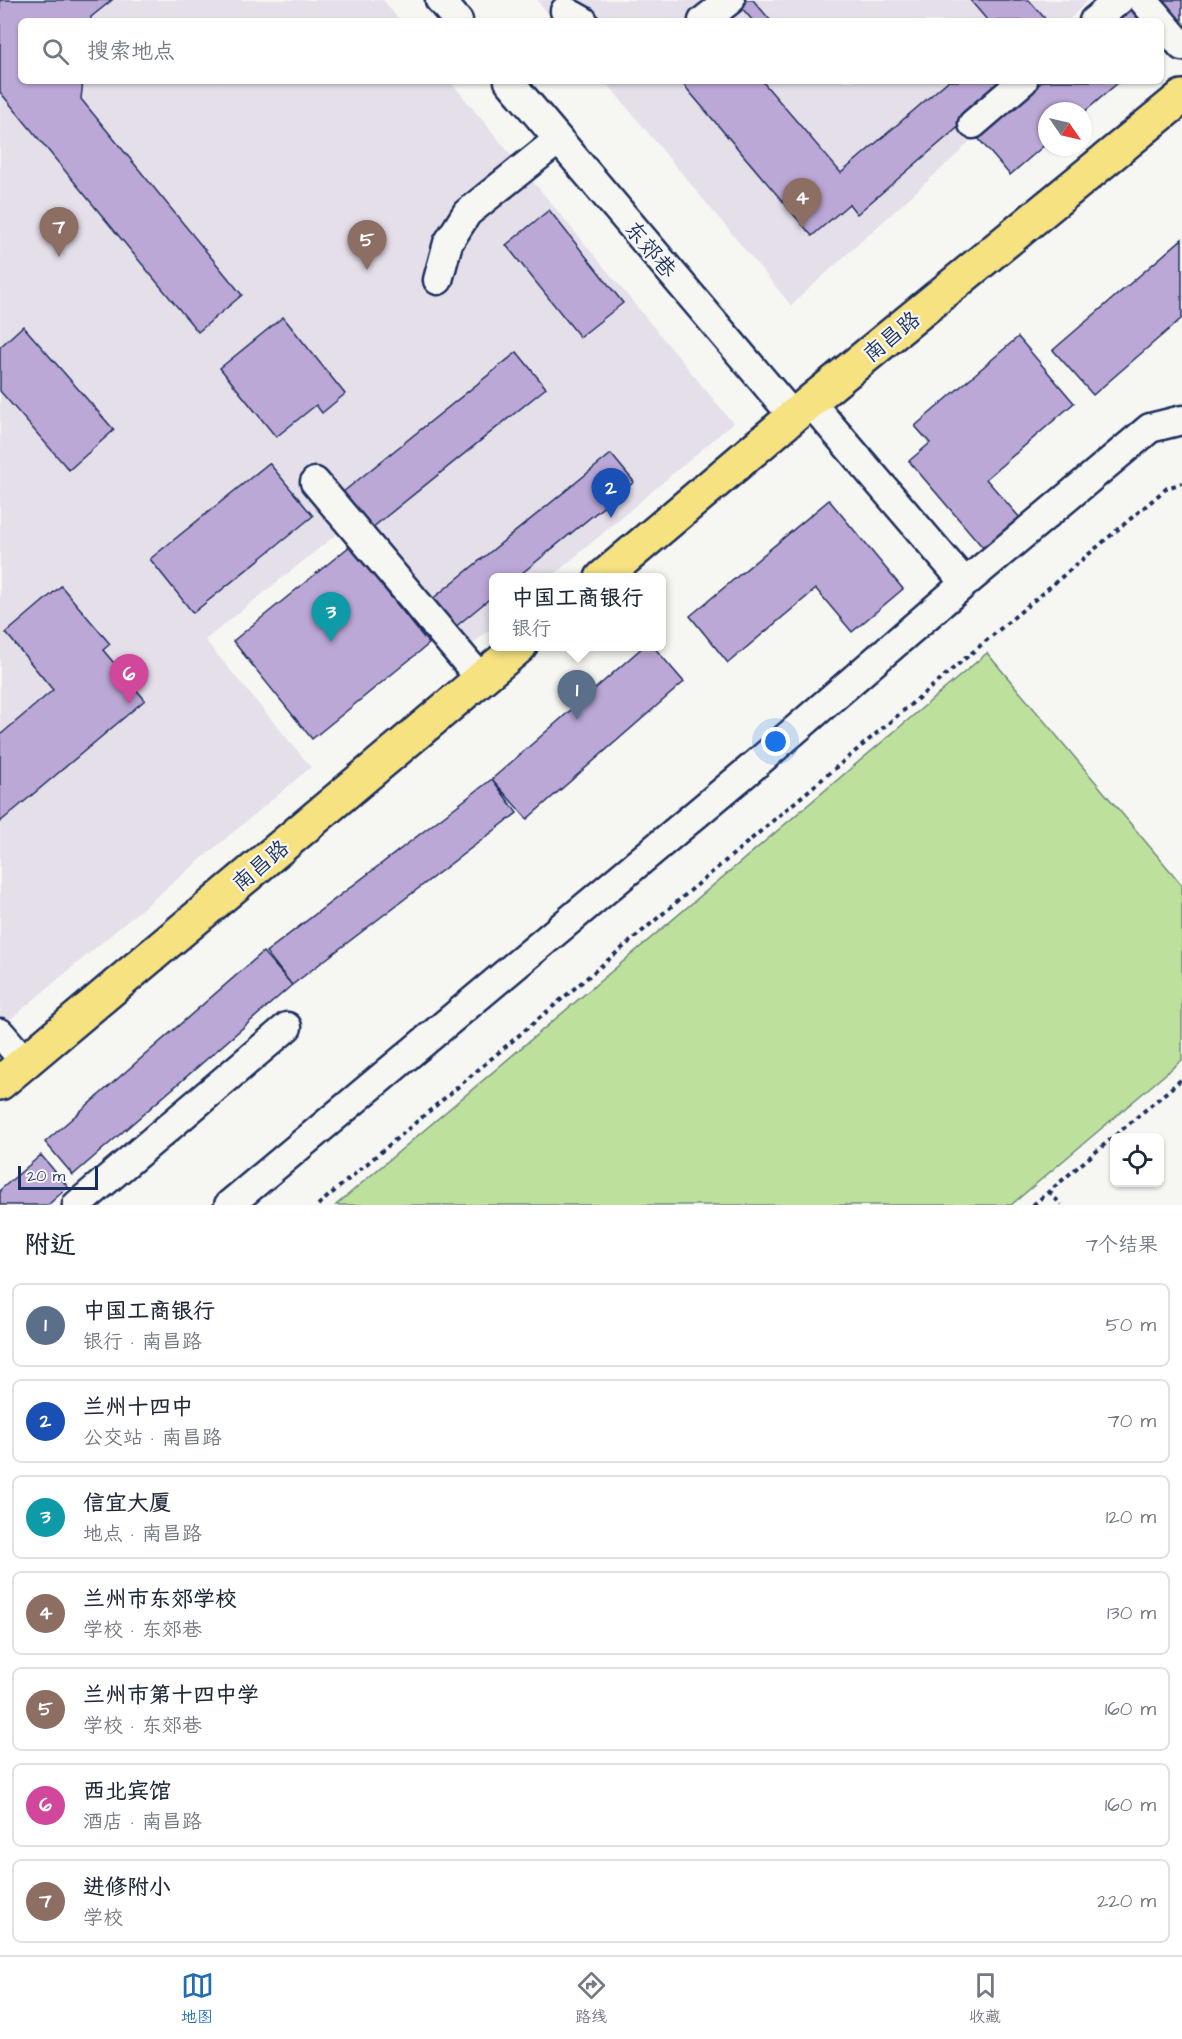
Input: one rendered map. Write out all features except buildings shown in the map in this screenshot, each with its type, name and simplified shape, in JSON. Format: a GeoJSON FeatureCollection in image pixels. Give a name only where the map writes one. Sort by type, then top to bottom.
{"type":"FeatureCollection","features":[{"type":"Feature","properties":{"kind":"main road","name":"南昌路"},"geometry":{"type":"LineString","coordinates":[[608,573],[802,409],[1182,97]]}},
{"type":"Feature","properties":{"kind":"main road","name":"南昌路"},"geometry":{"type":"LineString","coordinates":[[0,1083],[514,651]]}},
{"type":"Feature","properties":{"kind":"street"},"geometry":{"type":"LineString","coordinates":[[440,0],[455,18]]}},
{"type":"Feature","properties":{"kind":"street"},"geometry":{"type":"LineString","coordinates":[[707,18],[730,0]]}},
{"type":"Feature","properties":{"kind":"street"},"geometry":{"type":"LineString","coordinates":[[1098,18],[1119,0]]}},
{"type":"Feature","properties":{"kind":"street"},"geometry":{"type":"LineString","coordinates":[[1143,0],[1158,18]]}},
{"type":"Feature","properties":{"kind":"street"},"geometry":{"type":"LineString","coordinates":[[1164,25],[1182,46]]}},
{"type":"Feature","properties":{"kind":"street","name":"东郊巷"},"geometry":{"type":"LineString","coordinates":[[511,84],[558,140],[802,409],[964,582]]}},
{"type":"Feature","properties":{"kind":"street"},"geometry":{"type":"LineString","coordinates":[[973,124],[1020,84]]}},
{"type":"Feature","properties":{"kind":"street"},"geometry":{"type":"LineString","coordinates":[[438,280],[448,243],[468,213],[558,140]]}},
{"type":"Feature","properties":{"kind":"street"},"geometry":{"type":"LineString","coordinates":[[229,1205],[740,778],[964,582],[1150,428],[1182,420]]}},
{"type":"Feature","properties":{"kind":"street"},"geometry":{"type":"LineString","coordinates":[[315,482],[481,679]]}},
{"type":"Feature","properties":{"kind":"street"},"geometry":{"type":"LineString","coordinates":[[77,1205],[287,1027]]}},
{"type":"Feature","properties":{"kind":"street"},"geometry":{"type":"LineString","coordinates":[[0,1033],[25,1062]]}},
{"type":"Feature","properties":{"kind":"path"},"geometry":{"type":"LineString","coordinates":[[318,1205],[1158,495],[1167,488],[1182,483]]}},
{"type":"Feature","properties":{"kind":"path"},"geometry":{"type":"LineString","coordinates":[[1033,1205],[1182,1079]]}},
{"type":"Feature","properties":{"kind":"path"},"geometry":{"type":"LineString","coordinates":[[1049,1191],[1061,1205]]}},
{"type":"Feature","properties":{"kind":"shaded area"},"geometry":{"type":"Polygon","coordinates":[[[0,0],[383,0],[398,18],[18,18],[18,84],[452,84],[733,423],[556,573],[489,573],[489,630],[452,661],[343,529],[205,640],[311,767],[0,1028],[0,0]]]}},
{"type":"Feature","properties":{"kind":"shaded area"},"geometry":{"type":"Polygon","coordinates":[[[537,0],[1088,0],[1071,18],[552,18],[537,0]]]}},
{"type":"Feature","properties":{"kind":"shaded area"},"geometry":{"type":"Polygon","coordinates":[[[607,84],[1017,84],[962,150],[791,305],[607,84]]]}},
{"type":"Feature","properties":{"kind":"green space"},"geometry":{"type":"Polygon","coordinates":[[[987,653],[1182,885],[1182,1060],[1011,1205],[336,1205],[987,653]]]}},
{"type":"Feature","properties":{"kind":"place","name":"兰州市东郊学校"},"geometry":{"type":"Point","coordinates":[802,228]}},
{"type":"Feature","properties":{"kind":"place","name":"进修附小"},"geometry":{"type":"Point","coordinates":[59,257]}},
{"type":"Feature","properties":{"kind":"place","name":"兰州市第十四中学"},"geometry":{"type":"Point","coordinates":[367,270]}},
{"type":"Feature","properties":{"kind":"place","name":"兰州十四中"},"geometry":{"type":"Point","coordinates":[611,518]}},
{"type":"Feature","properties":{"kind":"place","name":"信宜大厦"},"geometry":{"type":"Point","coordinates":[331,642]}},
{"type":"Feature","properties":{"kind":"place","name":"西北宾馆"},"geometry":{"type":"Point","coordinates":[129,704]}},
{"type":"Feature","properties":{"kind":"place","name":"中国工商银行"},"geometry":{"type":"Point","coordinates":[577,720]}}]}
